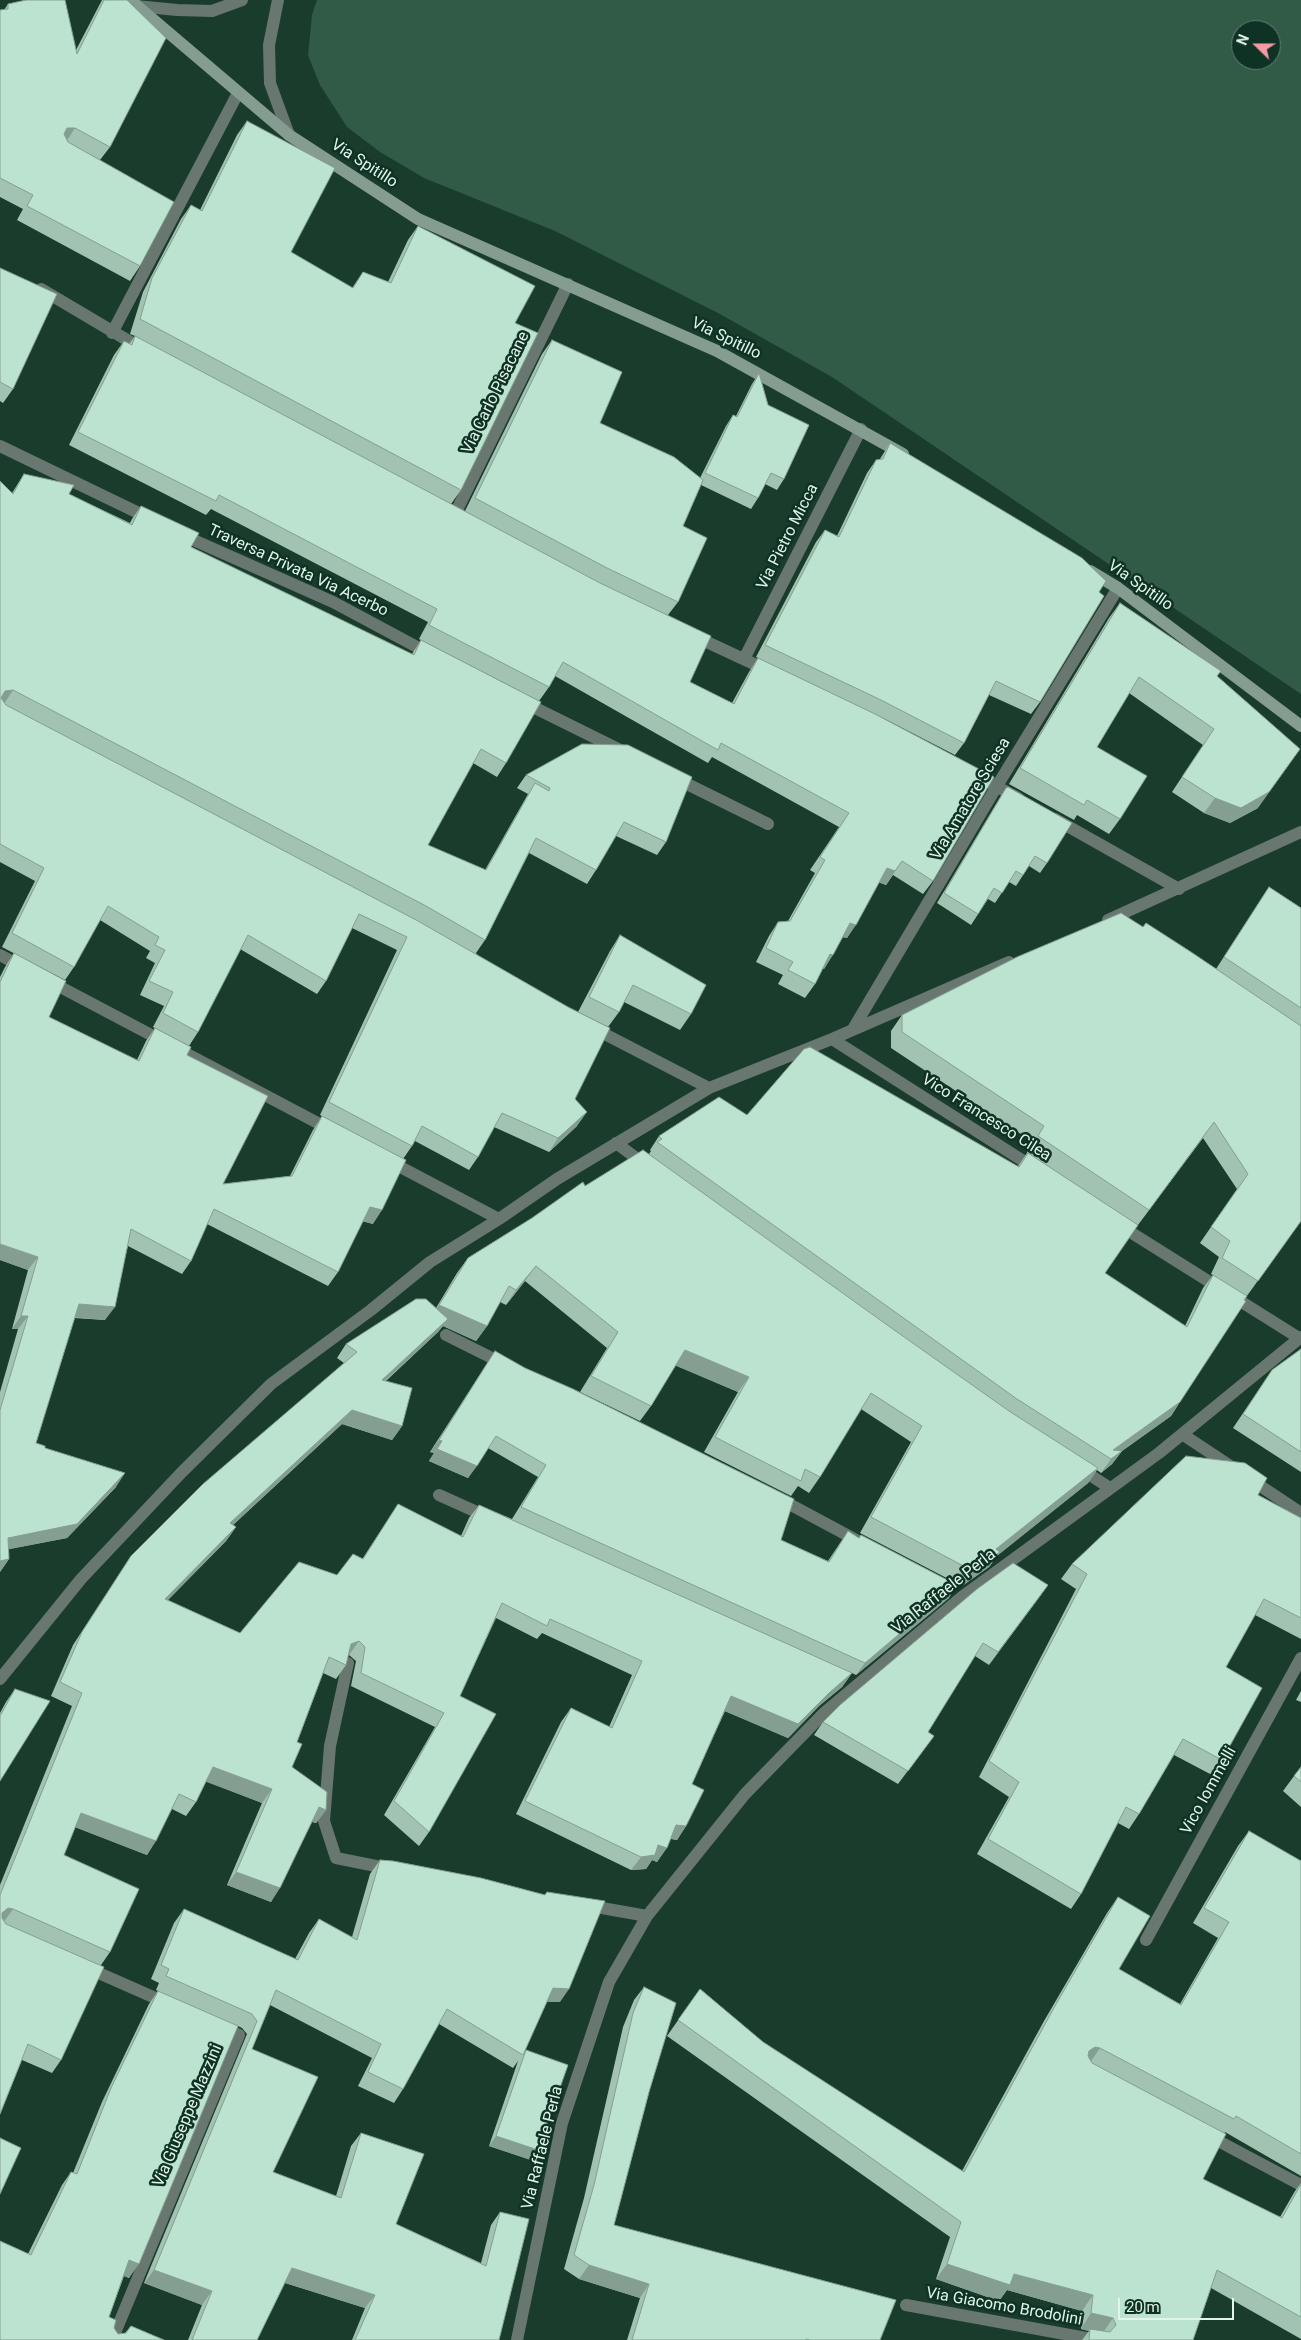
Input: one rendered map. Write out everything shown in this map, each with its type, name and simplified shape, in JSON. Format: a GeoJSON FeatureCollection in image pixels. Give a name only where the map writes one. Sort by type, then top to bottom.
{"type":"FeatureCollection","features":[{"type":"Feature","properties":{"kind":"street"},"geometry":{"type":"LineString","coordinates":[[133,3],[212,11],[242,0]]}},
{"type":"Feature","properties":{"kind":"street"},"geometry":{"type":"LineString","coordinates":[[278,0],[269,45],[270,83],[289,135]]}},
{"type":"Feature","properties":{"kind":"street","name":"Via Spitillo"},"geometry":{"type":"LineString","coordinates":[[133,3],[289,135],[418,219],[717,351],[916,461]]}},
{"type":"Feature","properties":{"kind":"street"},"geometry":{"type":"LineString","coordinates":[[112,333],[172,210],[238,93]]}},
{"type":"Feature","properties":{"kind":"street"},"geometry":{"type":"LineString","coordinates":[[31,284],[112,333],[156,356]]}},
{"type":"Feature","properties":{"kind":"street","name":"Via Carlo Pisacane"},"geometry":{"type":"LineString","coordinates":[[454,516],[568,284]]}},
{"type":"Feature","properties":{"kind":"street","name":"Via Pietro Micca"},"geometry":{"type":"LineString","coordinates":[[744,659],[861,429]]}},
{"type":"Feature","properties":{"kind":"street","name":"Traversa Privata Via Acerbo"},"geometry":{"type":"LineString","coordinates":[[0,446],[163,525],[333,602],[443,661]]}},
{"type":"Feature","properties":{"kind":"street","name":"Via Spitillo"},"geometry":{"type":"LineString","coordinates":[[1077,563],[1118,588],[1301,726]]}},
{"type":"Feature","properties":{"kind":"street","name":"Via Amatore Sciesa"},"geometry":{"type":"LineString","coordinates":[[853,1029],[997,786],[1118,588]]}},
{"type":"Feature","properties":{"kind":"street"},"geometry":{"type":"LineString","coordinates":[[682,630],[780,676]]}},
{"type":"Feature","properties":{"kind":"street"},"geometry":{"type":"LineString","coordinates":[[512,697],[636,758]]}},
{"type":"Feature","properties":{"kind":"street"},"geometry":{"type":"LineString","coordinates":[[963,768],[1179,889]]}},
{"type":"Feature","properties":{"kind":"street"},"geometry":{"type":"LineString","coordinates":[[662,771],[768,824]]}},
{"type":"Feature","properties":{"kind":"street"},"geometry":{"type":"LineString","coordinates":[[1093,926],[1179,889],[1301,832]]}},
{"type":"Feature","properties":{"kind":"street"},"geometry":{"type":"LineString","coordinates":[[1120,915],[1135,926]]}},
{"type":"Feature","properties":{"kind":"street"},"geometry":{"type":"LineString","coordinates":[[0,955],[341,1136]]}},
{"type":"Feature","properties":{"kind":"street"},"geometry":{"type":"LineString","coordinates":[[0,1679],[81,1579],[182,1472],[270,1384],[371,1310],[430,1262],[499,1219],[557,1178],[709,1088],[832,1039],[1022,957]]}},
{"type":"Feature","properties":{"kind":"street"},"geometry":{"type":"LineString","coordinates":[[580,1022],[709,1088]]}},
{"type":"Feature","properties":{"kind":"street","name":"Vico Francesco Cilea"},"geometry":{"type":"LineString","coordinates":[[832,1039],[1049,1178]]}},
{"type":"Feature","properties":{"kind":"street"},"geometry":{"type":"LineString","coordinates":[[616,1143],[659,1175]]}},
{"type":"Feature","properties":{"kind":"street"},"geometry":{"type":"LineString","coordinates":[[376,1154],[499,1219]]}},
{"type":"Feature","properties":{"kind":"street"},"geometry":{"type":"LineString","coordinates":[[1105,1215],[1300,1338]]}},
{"type":"Feature","properties":{"kind":"street"},"geometry":{"type":"LineString","coordinates":[[446,1335],[516,1370]]}},
{"type":"Feature","properties":{"kind":"street","name":"Via Raffaele Perla"},"geometry":{"type":"LineString","coordinates":[[517,2340],[562,2123],[609,1982],[647,1916],[745,1794],[852,1682],[959,1594],[1110,1488],[1182,1434],[1300,1338]]}},
{"type":"Feature","properties":{"kind":"street"},"geometry":{"type":"LineString","coordinates":[[1182,1434],[1301,1513]]}},
{"type":"Feature","properties":{"kind":"street"},"geometry":{"type":"LineString","coordinates":[[1069,1462],[1110,1488]]}},
{"type":"Feature","properties":{"kind":"street"},"geometry":{"type":"LineString","coordinates":[[770,1494],[872,1549]]}},
{"type":"Feature","properties":{"kind":"street"},"geometry":{"type":"LineString","coordinates":[[440,1495],[503,1524]]}},
{"type":"Feature","properties":{"kind":"street","name":"Vico Iommelli"},"geometry":{"type":"LineString","coordinates":[[1146,1940],[1301,1658]]}},
{"type":"Feature","properties":{"kind":"street"},"geometry":{"type":"LineString","coordinates":[[348,1663],[330,1746],[324,1821],[336,1858],[407,1872]]}},
{"type":"Feature","properties":{"kind":"street"},"geometry":{"type":"LineString","coordinates":[[570,1902],[647,1916]]}},
{"type":"Feature","properties":{"kind":"street"},"geometry":{"type":"LineString","coordinates":[[71,1961],[177,2008]]}},
{"type":"Feature","properties":{"kind":"street","name":"Via Giuseppe Mazzini"},"geometry":{"type":"LineString","coordinates":[[112,2340],[239,2035],[204,2019]]}},
{"type":"Feature","properties":{"kind":"street"},"geometry":{"type":"LineString","coordinates":[[1197,2130],[1301,2185]]}},
{"type":"Feature","properties":{"kind":"street","name":"Via Giacomo Brodolini"},"geometry":{"type":"LineString","coordinates":[[906,2305],[1097,2340]]}},
{"type":"Feature","properties":{"kind":"green space"},"geometry":{"type":"Polygon","coordinates":[[[317,0],[1301,0],[1301,694],[832,377],[718,313],[555,231],[424,178],[380,152],[347,127],[320,85],[308,55],[312,15],[317,0]]]}},
{"type":"Feature","properties":{"kind":"building"},"geometry":{"type":"Polygon","coordinates":[[[26,0],[65,0],[77,54],[104,0],[127,0],[166,38],[110,147],[75,128],[67,128],[64,134],[68,142],[174,202],[140,266],[27,206],[33,195],[0,178],[0,10],[8,9],[8,4],[26,0]]]}},
{"type":"Feature","properties":{"kind":"building"},"geometry":{"type":"Polygon","coordinates":[[[247,121],[335,168],[291,252],[353,288],[363,272],[391,283],[418,226],[535,286],[515,323],[538,333],[461,490],[140,319],[152,278],[191,205],[202,211],[247,121]]]}},
{"type":"Feature","properties":{"kind":"building"},"geometry":{"type":"Polygon","coordinates":[[[0,268],[57,294],[13,389],[0,382],[0,268]]]}},
{"type":"Feature","properties":{"kind":"building"},"geometry":{"type":"Polygon","coordinates":[[[135,336],[600,583],[711,636],[690,682],[734,704],[758,658],[875,714],[994,777],[933,881],[902,861],[895,871],[887,868],[856,925],[850,923],[833,955],[830,954],[815,984],[788,970],[793,962],[766,948],[778,922],[790,921],[825,860],[820,857],[849,813],[721,743],[718,750],[563,662],[549,687],[429,625],[437,609],[219,495],[216,501],[78,432],[124,341],[132,345],[135,336]]]}},
{"type":"Feature","properties":{"kind":"building"},"geometry":{"type":"Polygon","coordinates":[[[552,340],[622,372],[600,423],[674,457],[703,480],[683,526],[707,538],[678,602],[607,568],[475,498],[552,340]]]}},
{"type":"Feature","properties":{"kind":"building"},"geometry":{"type":"Polygon","coordinates":[[[759,373],[768,405],[809,425],[784,479],[771,473],[758,498],[705,473],[733,415],[737,417],[759,373]]]}},
{"type":"Feature","properties":{"kind":"building"},"geometry":{"type":"Polygon","coordinates":[[[890,443],[1082,558],[1106,581],[1099,592],[1104,596],[1040,702],[996,681],[964,743],[881,700],[765,645],[825,530],[839,537],[876,460],[883,459],[890,443]]]}},
{"type":"Feature","properties":{"kind":"building"},"geometry":{"type":"Polygon","coordinates":[[[24,474],[74,485],[69,494],[132,525],[141,506],[199,533],[191,547],[414,655],[421,640],[541,702],[506,763],[481,749],[428,845],[486,870],[535,783],[549,791],[550,788],[526,775],[582,744],[628,745],[692,777],[666,842],[624,822],[596,870],[536,838],[485,940],[426,906],[13,690],[5,691],[1,698],[6,705],[418,921],[568,1007],[610,1028],[575,1099],[587,1112],[558,1138],[502,1113],[478,1157],[422,1126],[412,1146],[329,1102],[407,937],[359,914],[326,981],[248,935],[198,1032],[163,1013],[173,992],[149,981],[165,950],[155,945],[159,937],[108,906],[74,967],[12,933],[44,868],[0,844],[0,481],[13,494],[24,474]]]}},
{"type":"Feature","properties":{"kind":"building"},"geometry":{"type":"Polygon","coordinates":[[[1120,603],[1221,671],[1217,676],[1300,749],[1269,792],[1241,808],[1215,798],[1182,777],[1214,729],[1139,677],[1097,747],[1147,776],[1120,819],[1087,800],[1084,805],[1020,768],[1120,603]]]}},
{"type":"Feature","properties":{"kind":"building"},"geometry":{"type":"Polygon","coordinates":[[[1008,787],[1072,823],[1047,863],[1035,856],[1023,875],[1016,871],[1002,893],[994,888],[978,914],[944,893],[1008,787]]]}},
{"type":"Feature","properties":{"kind":"building"},"geometry":{"type":"Polygon","coordinates":[[[1269,887],[1301,908],[1301,1008],[1224,957],[1269,887]]]}},
{"type":"Feature","properties":{"kind":"building"},"geometry":{"type":"Polygon","coordinates":[[[1121,913],[1143,927],[1146,923],[1301,1026],[1301,1221],[1258,1281],[1222,1258],[1230,1241],[1211,1227],[1248,1174],[1214,1122],[1149,1210],[1038,1136],[1044,1126],[902,1032],[902,1015],[1017,957],[1121,913]]]}},
{"type":"Feature","properties":{"kind":"building"},"geometry":{"type":"Polygon","coordinates":[[[620,935],[706,985],[691,1014],[633,985],[619,1012],[589,997],[620,935]]]}},
{"type":"Feature","properties":{"kind":"building"},"geometry":{"type":"Polygon","coordinates":[[[14,953],[66,981],[49,1017],[139,1061],[155,1028],[191,1047],[187,1055],[268,1096],[223,1184],[292,1176],[322,1116],[406,1160],[382,1210],[370,1207],[338,1272],[214,1209],[191,1261],[131,1229],[115,1307],[79,1304],[36,1443],[45,1446],[45,1448],[125,1473],[77,1524],[8,1538],[9,1559],[0,1561],[0,1410],[28,1316],[21,1316],[38,1257],[0,1244],[0,982],[14,953]]]}},
{"type":"Feature","properties":{"kind":"building"},"geometry":{"type":"Polygon","coordinates":[[[810,1047],[1019,1167],[1028,1153],[1138,1225],[1105,1273],[1187,1327],[1213,1275],[1247,1296],[1244,1300],[1246,1301],[1180,1402],[1113,1450],[1122,1451],[1111,1459],[1017,1399],[657,1142],[662,1139],[659,1136],[719,1097],[747,1115],[804,1049],[810,1047]]]}},
{"type":"Feature","properties":{"kind":"building"},"geometry":{"type":"Polygon","coordinates":[[[643,1150],[1009,1411],[1098,1468],[996,1549],[1000,1552],[973,1571],[871,1517],[922,1426],[871,1393],[820,1477],[805,1469],[801,1481],[715,1437],[749,1377],[685,1350],[651,1406],[591,1376],[618,1332],[536,1266],[516,1290],[509,1286],[487,1326],[439,1305],[468,1258],[532,1218],[583,1182],[585,1186],[643,1150]]]}},
{"type":"Feature","properties":{"kind":"building"},"geometry":{"type":"Polygon","coordinates":[[[416,1299],[426,1299],[448,1319],[382,1380],[412,1388],[402,1426],[352,1410],[230,1523],[236,1527],[165,1599],[240,1633],[299,1562],[337,1575],[353,1554],[363,1559],[398,1504],[463,1537],[479,1505],[852,1673],[798,1724],[731,1696],[692,1784],[704,1790],[686,1826],[676,1825],[667,1848],[658,1845],[655,1855],[641,1857],[525,1801],[571,1708],[612,1728],[642,1661],[550,1619],[547,1626],[502,1603],[460,1696],[496,1714],[429,1832],[394,1801],[444,1713],[361,1673],[365,1647],[359,1641],[351,1644],[346,1665],[329,1657],[297,1742],[302,1744],[292,1767],[327,1792],[326,1810],[319,1807],[280,1888],[236,1872],[272,1789],[213,1767],[196,1802],[179,1794],[156,1841],[81,1813],[64,1855],[139,1889],[110,1952],[13,1909],[8,1908],[2,1913],[2,1918],[6,1924],[104,1967],[61,2060],[28,2044],[0,2114],[0,1895],[82,1693],[60,1682],[82,1632],[131,1556],[203,1484],[357,1352],[346,1344],[416,1299]]]}},
{"type":"Feature","properties":{"kind":"building"},"geometry":{"type":"Polygon","coordinates":[[[1301,1349],[1301,1452],[1243,1414],[1272,1370],[1301,1349]]]}},
{"type":"Feature","properties":{"kind":"building"},"geometry":{"type":"Polygon","coordinates":[[[495,1351],[525,1368],[573,1389],[794,1499],[781,1540],[829,1562],[848,1531],[859,1538],[861,1535],[957,1585],[865,1663],[521,1507],[546,1465],[496,1436],[477,1466],[437,1449],[442,1441],[439,1440],[495,1351]]]}},
{"type":"Feature","properties":{"kind":"building"},"geometry":{"type":"Polygon","coordinates":[[[1186,1456],[1245,1463],[1267,1478],[1258,1495],[1301,1518],[1301,1618],[1264,1599],[1226,1667],[1262,1688],[1222,1760],[1183,1739],[1139,1814],[1126,1807],[1081,1894],[988,1839],[1019,1782],[989,1761],[1087,1574],[1072,1564],[1186,1456]]]}},
{"type":"Feature","properties":{"kind":"building"},"geometry":{"type":"Polygon","coordinates":[[[1013,1563],[1048,1585],[998,1652],[983,1643],[928,1732],[934,1736],[908,1771],[823,1722],[840,1705],[977,1589],[1013,1563]]]}},
{"type":"Feature","properties":{"kind":"building"},"geometry":{"type":"Polygon","coordinates":[[[15,1689],[50,1701],[0,1781],[0,1716],[15,1689]]]}},
{"type":"Feature","properties":{"kind":"building"},"geometry":{"type":"Polygon","coordinates":[[[1301,1767],[1301,1782],[1294,1776],[1301,1767]]]}},
{"type":"Feature","properties":{"kind":"building"},"geometry":{"type":"Polygon","coordinates":[[[1249,1831],[1301,1861],[1301,2154],[1236,2116],[1234,2119],[1100,2048],[1095,2047],[1089,2051],[1088,2056],[1092,2063],[1226,2134],[1203,2179],[1282,2218],[1301,2184],[1301,2317],[1217,2270],[1193,2340],[1089,2340],[1090,2329],[1110,2332],[1116,2325],[1113,2318],[1091,2313],[1093,2295],[1014,2274],[1010,2285],[947,2264],[961,2222],[678,2020],[700,1989],[763,2042],[964,2172],[1055,2006],[1118,1897],[1150,1916],[1119,1969],[1181,2005],[1229,1922],[1204,1908],[1249,1831]]]}},
{"type":"Feature","properties":{"kind":"building"},"geometry":{"type":"Polygon","coordinates":[[[380,1860],[481,1878],[545,1895],[547,1892],[605,1901],[569,1989],[553,1988],[523,2055],[447,2009],[403,2089],[368,2072],[381,2044],[276,1990],[252,2049],[318,2077],[273,2172],[341,2198],[361,2133],[424,2154],[396,2224],[486,2266],[500,2212],[529,2219],[499,2340],[355,2340],[375,2295],[292,2268],[257,2340],[192,2340],[212,2291],[154,2270],[257,2021],[252,2014],[166,1976],[169,1969],[161,1965],[184,1909],[298,1960],[319,1919],[357,1940],[380,1860]]]}},
{"type":"Feature","properties":{"kind":"building"},"geometry":{"type":"Polygon","coordinates":[[[644,1987],[676,2003],[649,2092],[614,2225],[896,2300],[880,2340],[632,2340],[649,2284],[589,2265],[574,2255],[594,2185],[633,2013],[644,1987]]]}},
{"type":"Feature","properties":{"kind":"building"},"geometry":{"type":"Polygon","coordinates":[[[158,1991],[238,2026],[139,2264],[129,2260],[109,2317],[116,2320],[114,2328],[118,2334],[126,2333],[131,2326],[164,2340],[0,2340],[0,2241],[31,2255],[71,2172],[77,2174],[111,2088],[158,1991]]]}},
{"type":"Feature","properties":{"kind":"building"},"geometry":{"type":"Polygon","coordinates":[[[526,2050],[568,2065],[538,2150],[496,2136],[526,2050]]]}},
{"type":"Feature","properties":{"kind":"building"},"geometry":{"type":"Polygon","coordinates":[[[0,2138],[21,2148],[0,2194],[0,2138]]]}}]}
